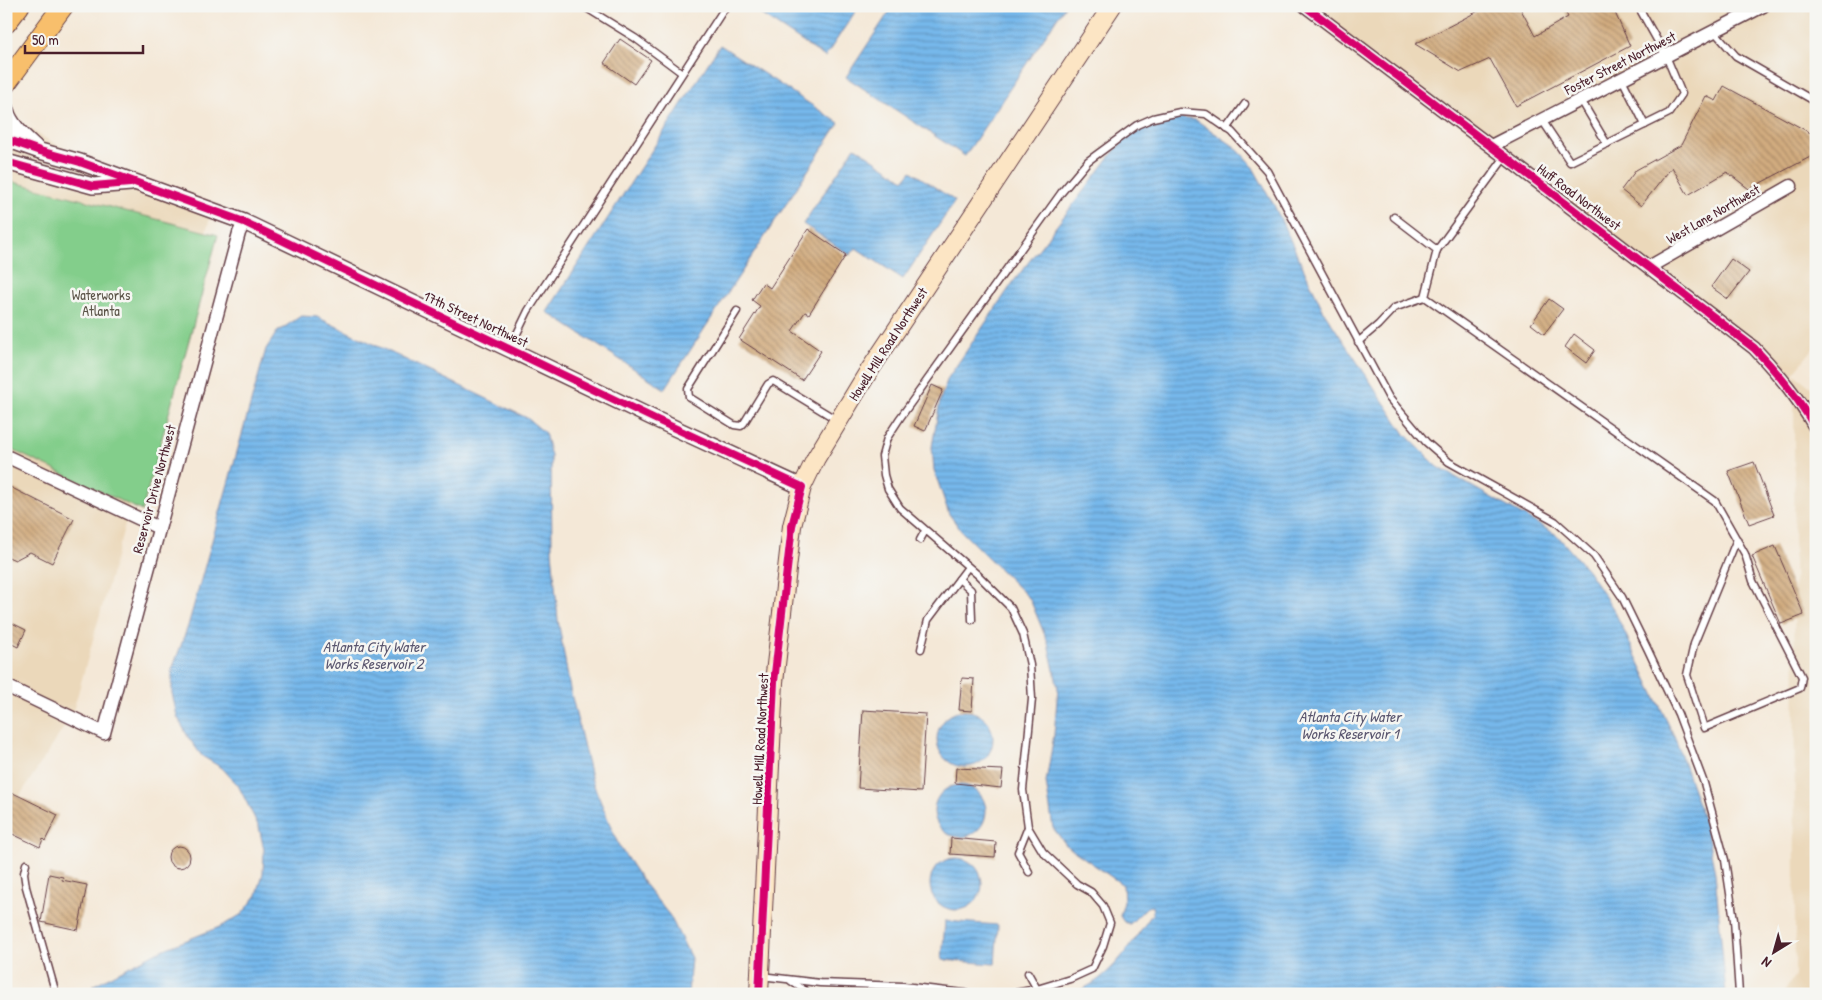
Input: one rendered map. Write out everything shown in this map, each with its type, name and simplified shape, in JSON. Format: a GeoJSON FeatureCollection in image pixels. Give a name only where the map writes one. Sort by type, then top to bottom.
{"type":"FeatureCollection","features":[{"type":"Feature","properties":{"kind":"highway"},"geometry":{"type":"LineString","coordinates":[[6,23],[19,6]]}},
{"type":"Feature","properties":{"kind":"highway"},"geometry":{"type":"LineString","coordinates":[[6,83],[63,6]]}},
{"type":"Feature","properties":{"kind":"main road","name":"Howell Mill Road Northwest"},"geometry":{"type":"LineString","coordinates":[[759,985],[774,682],[792,526],[802,487],[816,458],[867,374],[1112,6]]}},
{"type":"Feature","properties":{"kind":"street","name":"Foster Street Northwest"},"geometry":{"type":"LineString","coordinates":[[1491,146],[1763,6]]}},
{"type":"Feature","properties":{"kind":"street","name":"Huff Road Northwest"},"geometry":{"type":"LineString","coordinates":[[1314,9],[1754,348],[1779,374],[1800,401],[1816,429]]}},
{"type":"Feature","properties":{"kind":"street"},"geometry":{"type":"LineString","coordinates":[[6,110],[9,119],[16,128],[40,151]]}},
{"type":"Feature","properties":{"kind":"street","name":"17th Street Northwest"},"geometry":{"type":"LineString","coordinates":[[6,139],[80,162],[244,222],[655,419],[802,487]]}},
{"type":"Feature","properties":{"kind":"street","name":"17th Street Northwest"},"geometry":{"type":"LineString","coordinates":[[6,162],[93,186],[136,183]]}},
{"type":"Feature","properties":{"kind":"street","name":"West Lane Northwest"},"geometry":{"type":"LineString","coordinates":[[1649,267],[1792,186]]}},
{"type":"Feature","properties":{"kind":"street","name":"Reservoir Drive Northwest"},"geometry":{"type":"LineString","coordinates":[[6,686],[104,733],[239,234],[244,222]]}},
{"type":"Feature","properties":{"kind":"street"},"geometry":{"type":"LineString","coordinates":[[6,456],[159,528]]}},
{"type":"Feature","properties":{"kind":"lane"},"geometry":{"type":"LineString","coordinates":[[587,6],[588,9],[635,38],[682,73]]}},
{"type":"Feature","properties":{"kind":"lane"},"geometry":{"type":"LineString","coordinates":[[510,348],[528,311],[726,6]]}},
{"type":"Feature","properties":{"kind":"lane"},"geometry":{"type":"LineString","coordinates":[[1542,120],[1570,162],[1669,113],[1682,94],[1666,56],[1638,6]]}},
{"type":"Feature","properties":{"kind":"lane"},"geometry":{"type":"LineString","coordinates":[[1714,31],[1736,56],[1816,102]]}},
{"type":"Feature","properties":{"kind":"lane"},"geometry":{"type":"LineString","coordinates":[[1622,79],[1645,125]]}},
{"type":"Feature","properties":{"kind":"lane"},"geometry":{"type":"LineString","coordinates":[[1581,100],[1606,144]]}},
{"type":"Feature","properties":{"kind":"lane"},"geometry":{"type":"LineString","coordinates":[[1228,129],[1245,104]]}},
{"type":"Feature","properties":{"kind":"lane"},"geometry":{"type":"LineString","coordinates":[[1008,994],[1037,990],[1092,969],[1103,946],[1110,923],[1103,906],[1092,892],[1077,884],[1043,852],[1028,827],[1023,790],[1032,699],[1030,665],[1023,634],[1012,608],[900,508],[888,489],[882,456],[887,438],[1061,193],[1088,161],[1137,125],[1153,118],[1180,112],[1206,114],[1228,129],[1267,171],[1389,398],[1426,442],[1449,462],[1555,521],[1594,556],[1622,597],[1678,714],[1704,783],[1725,860],[1734,920],[1739,994]]}},
{"type":"Feature","properties":{"kind":"lane"},"geometry":{"type":"LineString","coordinates":[[1425,297],[1438,250],[1505,157]]}},
{"type":"Feature","properties":{"kind":"lane"},"geometry":{"type":"LineString","coordinates":[[1394,217],[1438,250]]}},
{"type":"Feature","properties":{"kind":"lane"},"geometry":{"type":"LineString","coordinates":[[1358,342],[1394,308],[1425,297]]}},
{"type":"Feature","properties":{"kind":"lane"},"geometry":{"type":"LineString","coordinates":[[1425,297],[1715,501],[1737,539],[1745,554],[1753,581],[1802,677],[1800,688],[1704,728],[1687,675],[1694,644],[1737,539]]}},
{"type":"Feature","properties":{"kind":"lane"},"geometry":{"type":"LineString","coordinates":[[737,311],[688,388],[689,397],[734,425],[741,426],[768,384],[773,381],[838,421]]}},
{"type":"Feature","properties":{"kind":"lane"},"geometry":{"type":"LineString","coordinates":[[920,540],[925,531]]}},
{"type":"Feature","properties":{"kind":"lane"},"geometry":{"type":"LineString","coordinates":[[921,649],[928,620],[968,567]]}},
{"type":"Feature","properties":{"kind":"lane"},"geometry":{"type":"LineString","coordinates":[[959,580],[970,590],[972,620]]}},
{"type":"Feature","properties":{"kind":"lane"},"geometry":{"type":"LineString","coordinates":[[1028,827],[1018,852],[1028,872]]}},
{"type":"Feature","properties":{"kind":"lane"},"geometry":{"type":"LineString","coordinates":[[26,864],[24,873],[26,887],[56,994]]}},
{"type":"Feature","properties":{"kind":"lane"},"geometry":{"type":"LineString","coordinates":[[1028,973],[1037,990]]}},
{"type":"Feature","properties":{"kind":"lane"},"geometry":{"type":"LineString","coordinates":[[759,985],[788,979],[820,983],[903,986],[973,994]]}},
{"type":"Feature","properties":{"kind":"lane"},"geometry":{"type":"LineString","coordinates":[[788,979],[808,994]]}},
{"type":"Feature","properties":{"kind":"shaded area"},"geometry":{"type":"Polygon","coordinates":[[[1307,6],[1816,6],[1816,345],[1793,374],[1307,6]]]}},
{"type":"Feature","properties":{"kind":"shaded area"},"geometry":{"type":"Polygon","coordinates":[[[6,116],[95,166],[210,218],[72,715],[6,817],[6,116]]]}},
{"type":"Feature","properties":{"kind":"shaded area"},"geometry":{"type":"Polygon","coordinates":[[[1794,374],[1816,391],[1816,994],[1783,994],[1795,975],[1794,374]]]}},
{"type":"Feature","properties":{"kind":"green space","name":"Waterworks Atlanta"},"geometry":{"type":"Polygon","coordinates":[[[6,180],[218,235],[142,511],[6,447],[6,180]]]}},
{"type":"Feature","properties":{"kind":"water"},"geometry":{"type":"Polygon","coordinates":[[[756,6],[859,6],[825,57],[753,9],[756,6]]]}},
{"type":"Feature","properties":{"kind":"water"},"geometry":{"type":"Polygon","coordinates":[[[893,6],[1065,6],[965,156],[846,77],[893,6]]]}},
{"type":"Feature","properties":{"kind":"water"},"geometry":{"type":"Polygon","coordinates":[[[720,45],[839,123],[665,389],[547,312],[720,45]]]}},
{"type":"Feature","properties":{"kind":"water","name":"Atlanta City Water Works Reservoir 1"},"geometry":{"type":"Polygon","coordinates":[[[1173,117],[1196,120],[1235,147],[1251,164],[1274,205],[1324,312],[1405,434],[1438,467],[1557,535],[1588,571],[1614,610],[1675,738],[1706,827],[1715,873],[1726,994],[1070,994],[1097,980],[1118,961],[1153,913],[1152,906],[1147,907],[1130,924],[1124,922],[1120,916],[1124,902],[1123,885],[1067,846],[1053,828],[1046,782],[1054,735],[1058,688],[1048,643],[1030,599],[963,533],[949,514],[934,470],[932,447],[940,400],[948,378],[1014,281],[1129,132],[1150,122],[1173,117]]]}},
{"type":"Feature","properties":{"kind":"water"},"geometry":{"type":"Polygon","coordinates":[[[855,147],[904,180],[911,171],[955,201],[903,279],[856,248],[850,255],[803,224],[855,147]]]}},
{"type":"Feature","properties":{"kind":"water","name":"Atlanta City Water Works Reservoir 2"},"geometry":{"type":"Polygon","coordinates":[[[301,316],[317,317],[527,418],[545,433],[551,456],[552,550],[558,620],[570,689],[592,781],[619,846],[645,885],[670,916],[691,958],[688,994],[91,994],[94,985],[157,952],[222,926],[242,914],[257,895],[263,873],[264,850],[259,827],[238,785],[222,768],[202,756],[188,737],[177,716],[172,693],[172,670],[188,626],[266,349],[277,332],[301,316]]]}},
{"type":"Feature","properties":{"kind":"water"},"geometry":{"type":"Polygon","coordinates":[[[965,711],[976,713],[985,719],[991,728],[993,739],[991,750],[985,759],[976,765],[965,767],[954,765],[945,759],[939,750],[937,739],[939,728],[945,719],[954,713],[965,711]]]}},
{"type":"Feature","properties":{"kind":"water"},"geometry":{"type":"Polygon","coordinates":[[[960,785],[974,789],[982,797],[986,811],[982,825],[974,833],[960,837],[946,833],[938,825],[934,811],[938,797],[946,789],[960,785]]]}},
{"type":"Feature","properties":{"kind":"water"},"geometry":{"type":"Polygon","coordinates":[[[956,858],[970,862],[978,870],[982,884],[978,898],[970,906],[956,910],[942,906],[934,898],[930,884],[934,870],[942,862],[956,858]]]}},
{"type":"Feature","properties":{"kind":"water"},"geometry":{"type":"Polygon","coordinates":[[[945,921],[998,925],[995,964],[942,960],[945,921]]]}},
{"type":"Feature","properties":{"kind":"building"},"geometry":{"type":"Polygon","coordinates":[[[1488,6],[1519,6],[1535,36],[1568,17],[1562,6],[1612,6],[1630,46],[1516,106],[1490,59],[1461,72],[1415,44],[1488,6]]]}},
{"type":"Feature","properties":{"kind":"building"},"geometry":{"type":"Polygon","coordinates":[[[620,39],[651,60],[634,84],[604,63],[620,39]]]}},
{"type":"Feature","properties":{"kind":"building"},"geometry":{"type":"Polygon","coordinates":[[[1724,86],[1816,136],[1816,154],[1749,189],[1727,172],[1688,195],[1672,167],[1641,206],[1621,190],[1636,170],[1681,145],[1706,96],[1716,101],[1724,86]]]}},
{"type":"Feature","properties":{"kind":"building"},"geometry":{"type":"Polygon","coordinates":[[[808,229],[846,255],[809,314],[805,312],[792,331],[821,351],[802,380],[739,339],[760,306],[752,300],[763,283],[770,288],[808,229]]]}},
{"type":"Feature","properties":{"kind":"building"},"geometry":{"type":"Polygon","coordinates":[[[1731,259],[1749,272],[1728,299],[1711,287],[1731,259]]]}},
{"type":"Feature","properties":{"kind":"building"},"geometry":{"type":"Polygon","coordinates":[[[1549,299],[1563,309],[1544,334],[1531,324],[1549,299]]]}},
{"type":"Feature","properties":{"kind":"building"},"geometry":{"type":"Polygon","coordinates":[[[1574,334],[1595,350],[1586,363],[1565,347],[1574,334]]]}},
{"type":"Feature","properties":{"kind":"building"},"geometry":{"type":"Polygon","coordinates":[[[932,385],[943,390],[925,431],[914,426],[932,385]]]}},
{"type":"Feature","properties":{"kind":"building"},"geometry":{"type":"Polygon","coordinates":[[[1754,462],[1774,515],[1749,524],[1728,471],[1754,462]]]}},
{"type":"Feature","properties":{"kind":"building"},"geometry":{"type":"Polygon","coordinates":[[[6,485],[74,519],[52,563],[30,552],[15,560],[6,556],[6,485]]]}},
{"type":"Feature","properties":{"kind":"building"},"geometry":{"type":"Polygon","coordinates":[[[1775,546],[1804,615],[1781,624],[1752,556],[1775,546]]]}},
{"type":"Feature","properties":{"kind":"building"},"geometry":{"type":"Polygon","coordinates":[[[6,620],[26,630],[18,647],[6,641],[6,620]]]}},
{"type":"Feature","properties":{"kind":"building"},"geometry":{"type":"Polygon","coordinates":[[[962,678],[974,679],[972,711],[959,710],[962,678]]]}},
{"type":"Feature","properties":{"kind":"building"},"geometry":{"type":"Polygon","coordinates":[[[863,710],[926,714],[921,792],[858,788],[863,710]]]}},
{"type":"Feature","properties":{"kind":"building"},"geometry":{"type":"Polygon","coordinates":[[[956,768],[1003,770],[1001,788],[955,783],[956,768]]]}},
{"type":"Feature","properties":{"kind":"building"},"geometry":{"type":"Polygon","coordinates":[[[13,793],[58,815],[40,847],[6,831],[6,806],[13,793]]]}},
{"type":"Feature","properties":{"kind":"building"},"geometry":{"type":"Polygon","coordinates":[[[951,838],[996,842],[995,857],[950,854],[951,838]]]}},
{"type":"Feature","properties":{"kind":"building"},"geometry":{"type":"Polygon","coordinates":[[[179,846],[187,849],[190,857],[187,865],[179,868],[171,865],[168,857],[171,849],[179,846]]]}},
{"type":"Feature","properties":{"kind":"building"},"geometry":{"type":"Polygon","coordinates":[[[49,874],[63,877],[62,880],[87,885],[78,930],[41,922],[49,874]]]}},
{"type":"Feature","properties":{"kind":"cycle path"},"geometry":{"type":"LineString","coordinates":[[1305,6],[1754,348],[1788,386],[1816,429]]}},
{"type":"Feature","properties":{"kind":"cycle path"},"geometry":{"type":"LineString","coordinates":[[6,139],[80,162],[244,222],[655,419],[802,487],[792,526],[774,682],[759,994]]}},
{"type":"Feature","properties":{"kind":"cycle path"},"geometry":{"type":"LineString","coordinates":[[6,162],[93,186],[130,183]]}}]}
